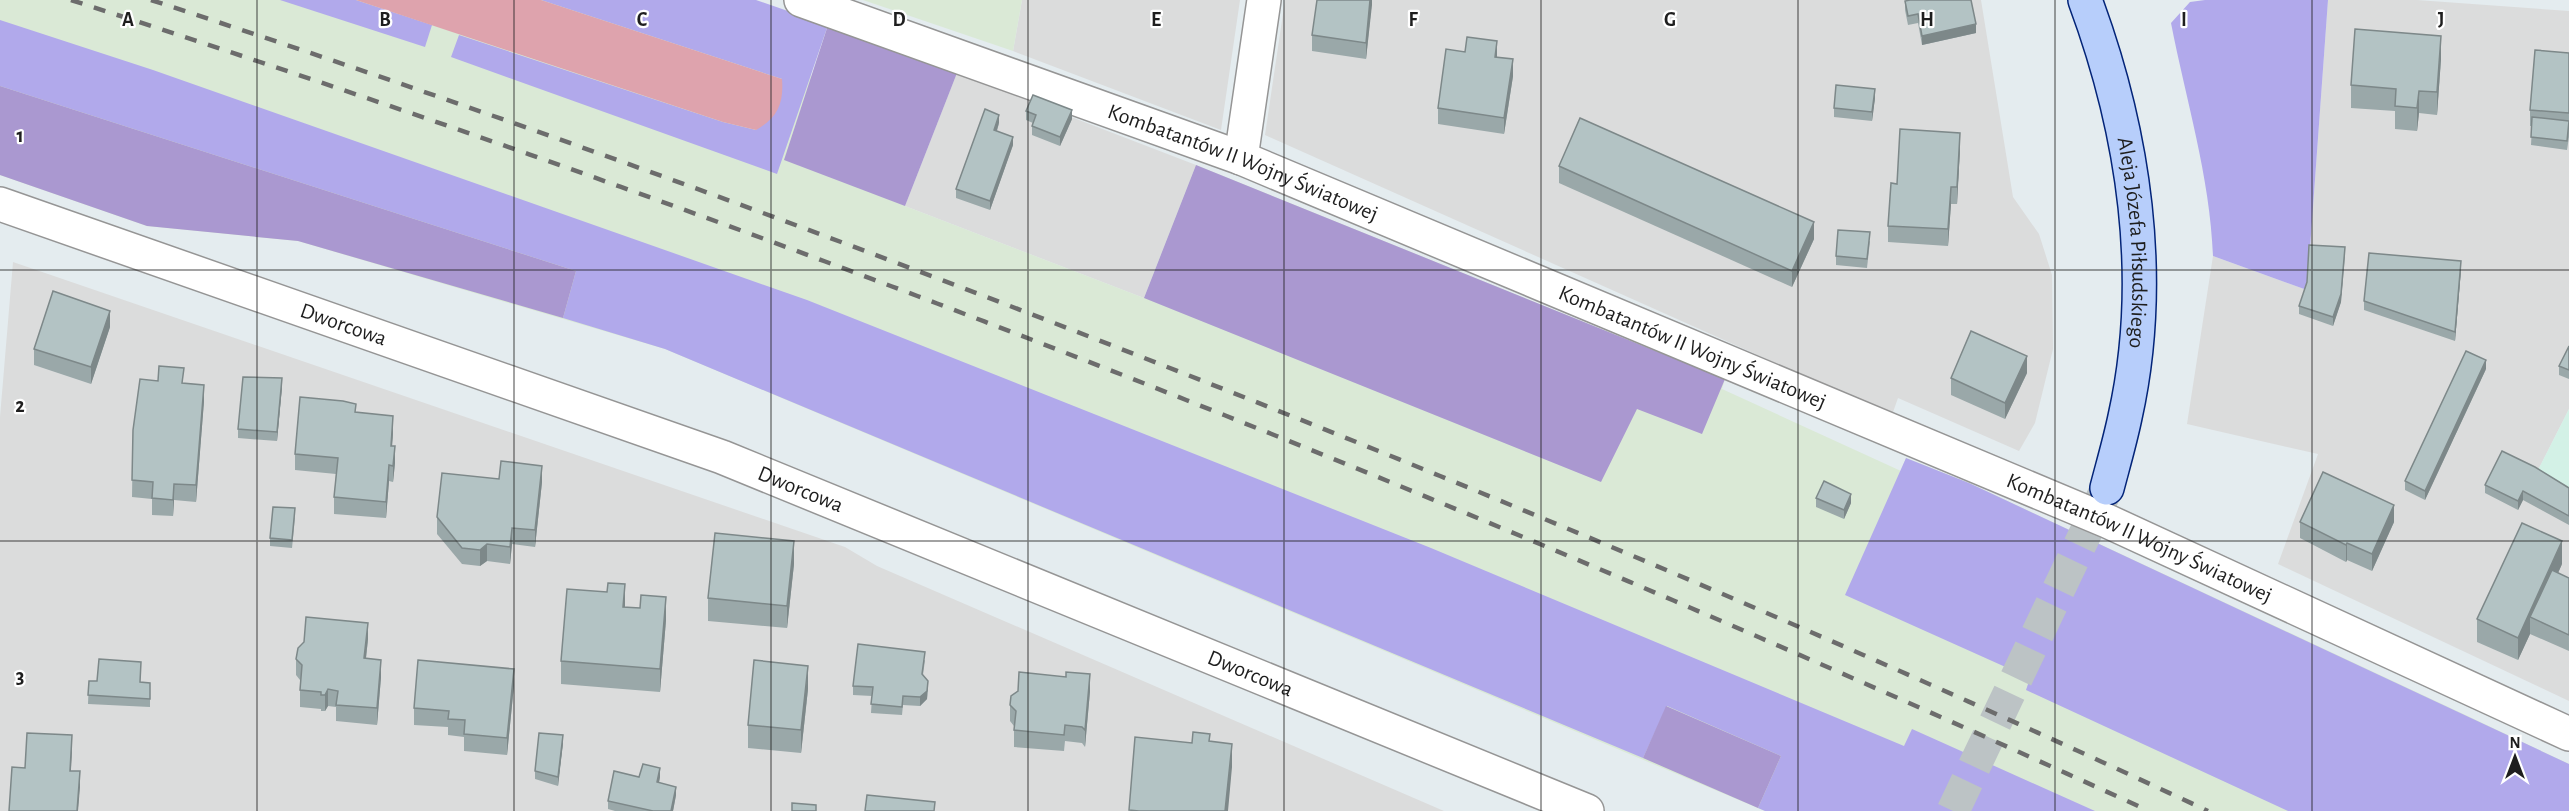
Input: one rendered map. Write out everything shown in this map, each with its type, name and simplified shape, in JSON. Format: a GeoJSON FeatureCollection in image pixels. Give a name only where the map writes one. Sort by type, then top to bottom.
{"type":"FeatureCollection","features":[{"type":"Feature","properties":{"kind":"main road","name":"Aleja Józefa Piłsudskiego"},"geometry":{"type":"LineString","coordinates":[[2085,0],[2119,105],[2133,183],[2139,258],[2137,335],[2126,416],[2107,488]]}},
{"type":"Feature","properties":{"kind":"street","name":"Kombatantów II Wojny Światowej"},"geometry":{"type":"LineString","coordinates":[[801,0],[1241,158],[2107,521],[2569,734]]}},
{"type":"Feature","properties":{"kind":"street"},"geometry":{"type":"LineString","coordinates":[[1241,158],[1264,0]]}},
{"type":"Feature","properties":{"kind":"street","name":"Dworcowa"},"geometry":{"type":"LineString","coordinates":[[0,204],[722,457],[1587,811]]}},
{"type":"Feature","properties":{"kind":"shaded area"},"geometry":{"type":"Polygon","coordinates":[[[0,0],[756,0],[905,206],[1144,298],[1196,165],[1725,379],[1722,389],[1901,471],[1906,458],[1969,483],[2472,718],[2569,764],[2569,811],[1765,811],[665,349],[298,241],[147,226],[0,175],[0,0]]]}},
{"type":"Feature","properties":{"kind":"shaded area"},"geometry":{"type":"Polygon","coordinates":[[[280,0],[356,0],[432,25],[425,47],[280,0]]]}},
{"type":"Feature","properties":{"kind":"shaded area"},"geometry":{"type":"Polygon","coordinates":[[[356,0],[541,0],[782,79],[782,96],[774,115],[756,130],[723,122],[356,0]]]}},
{"type":"Feature","properties":{"kind":"shaded area"},"geometry":{"type":"Polygon","coordinates":[[[541,0],[756,0],[828,25],[777,174],[451,57],[459,35],[723,122],[756,130],[782,79],[541,0]]]}},
{"type":"Feature","properties":{"kind":"shaded area"},"geometry":{"type":"Polygon","coordinates":[[[863,0],[1022,0],[1013,51],[863,0]]]}},
{"type":"Feature","properties":{"kind":"shaded area"},"geometry":{"type":"Polygon","coordinates":[[[1022,0],[1240,0],[1221,130],[1013,51],[1022,0]]]}},
{"type":"Feature","properties":{"kind":"shaded area"},"geometry":{"type":"Polygon","coordinates":[[[1285,0],[1981,0],[2013,197],[2039,234],[2052,275],[2053,349],[2035,423],[2019,451],[1898,398],[1892,415],[1265,135],[1285,0]]]}},
{"type":"Feature","properties":{"kind":"shaded area"},"geometry":{"type":"Polygon","coordinates":[[[2328,0],[2417,0],[2569,11],[2569,409],[2535,476],[2569,497],[2569,701],[2278,564],[2318,454],[2187,424],[2213,256],[2307,290],[2328,0]]]}},
{"type":"Feature","properties":{"kind":"shaded area"},"geometry":{"type":"Polygon","coordinates":[[[2328,0],[2307,290],[2213,256],[2202,168],[2171,23],[2190,2],[2328,0]]]}},
{"type":"Feature","properties":{"kind":"shaded area"},"geometry":{"type":"Polygon","coordinates":[[[0,20],[153,70],[807,300],[1431,548],[1904,746],[1912,729],[2095,811],[1765,811],[1758,808],[1781,756],[1667,706],[1643,758],[665,349],[563,318],[576,271],[0,86],[0,20]]]}},
{"type":"Feature","properties":{"kind":"shaded area"},"geometry":{"type":"Polygon","coordinates":[[[828,25],[957,73],[905,206],[784,160],[828,25]]]}},
{"type":"Feature","properties":{"kind":"shaded area"},"geometry":{"type":"Polygon","coordinates":[[[957,73],[1196,165],[1144,298],[905,206],[957,73]]]}},
{"type":"Feature","properties":{"kind":"shaded area"},"geometry":{"type":"Polygon","coordinates":[[[0,86],[576,271],[563,318],[298,241],[147,226],[0,175],[0,86]]]}},
{"type":"Feature","properties":{"kind":"shaded area"},"geometry":{"type":"Polygon","coordinates":[[[1196,165],[1725,379],[1702,434],[1637,409],[1601,482],[1144,298],[1196,165]]]}},
{"type":"Feature","properties":{"kind":"shaded area"},"geometry":{"type":"Polygon","coordinates":[[[13,262],[845,547],[877,566],[1444,811],[0,811],[0,417],[13,262]]]}},
{"type":"Feature","properties":{"kind":"shaded area"},"geometry":{"type":"Polygon","coordinates":[[[2569,409],[2569,497],[2535,476],[2569,409]]]}},
{"type":"Feature","properties":{"kind":"shaded area"},"geometry":{"type":"Polygon","coordinates":[[[1906,458],[1969,483],[2569,764],[2569,811],[2288,811],[2026,690],[2030,678],[1845,595],[1906,458]]]}},
{"type":"Feature","properties":{"kind":"shaded area"},"geometry":{"type":"Polygon","coordinates":[[[1666,706],[1781,756],[1758,808],[1643,758],[1666,706]]]}},
{"type":"Feature","properties":{"kind":"building"},"geometry":{"type":"Polygon","coordinates":[[[1317,0],[1370,0],[1366,43],[1312,35],[1317,0]]]}},
{"type":"Feature","properties":{"kind":"building"},"geometry":{"type":"Polygon","coordinates":[[[1971,0],[1976,24],[1922,36],[1918,14],[1908,16],[1905,1],[1971,0]]]}},
{"type":"Feature","properties":{"kind":"building"},"geometry":{"type":"Polygon","coordinates":[[[2355,29],[2441,36],[2437,92],[2419,91],[2417,108],[2395,106],[2396,89],[2351,85],[2355,29]]]}},
{"type":"Feature","properties":{"kind":"building"},"geometry":{"type":"Polygon","coordinates":[[[1467,37],[1497,41],[1495,57],[1513,59],[1504,118],[1438,108],[1446,49],[1465,52],[1467,37]]]}},
{"type":"Feature","properties":{"kind":"building"},"geometry":{"type":"Polygon","coordinates":[[[2535,50],[2569,53],[2569,113],[2530,110],[2535,50]]]}},
{"type":"Feature","properties":{"kind":"building"},"geometry":{"type":"Polygon","coordinates":[[[1836,85],[1875,89],[1872,112],[1834,108],[1836,85]]]}},
{"type":"Feature","properties":{"kind":"building"},"geometry":{"type":"Polygon","coordinates":[[[1033,95],[1072,110],[1060,137],[1032,126],[1036,115],[1026,111],[1033,95]]]}},
{"type":"Feature","properties":{"kind":"building"},"geometry":{"type":"Polygon","coordinates":[[[985,109],[999,115],[994,130],[1013,137],[990,201],[956,189],[985,109]]]}},
{"type":"Feature","properties":{"kind":"building"},"geometry":{"type":"Polygon","coordinates":[[[2532,117],[2569,121],[2567,141],[2531,137],[2532,117]]]}},
{"type":"Feature","properties":{"kind":"building"},"geometry":{"type":"Polygon","coordinates":[[[1580,118],[1814,222],[1792,271],[1559,166],[1580,118]]]}},
{"type":"Feature","properties":{"kind":"building"},"geometry":{"type":"Polygon","coordinates":[[[1900,129],[1960,133],[1957,187],[1951,187],[1948,229],[1888,226],[1891,183],[1897,184],[1900,129]]]}},
{"type":"Feature","properties":{"kind":"building"},"geometry":{"type":"Polygon","coordinates":[[[1838,230],[1870,232],[1867,259],[1836,256],[1838,230]]]}},
{"type":"Feature","properties":{"kind":"building"},"geometry":{"type":"Polygon","coordinates":[[[2309,245],[2345,247],[2341,294],[2333,317],[2299,306],[2307,282],[2309,245]]]}},
{"type":"Feature","properties":{"kind":"building"},"geometry":{"type":"Polygon","coordinates":[[[2369,253],[2461,261],[2455,332],[2364,301],[2369,253]]]}},
{"type":"Feature","properties":{"kind":"building"},"geometry":{"type":"Polygon","coordinates":[[[53,291],[110,311],[91,367],[34,349],[53,291]]]}},
{"type":"Feature","properties":{"kind":"building"},"geometry":{"type":"Polygon","coordinates":[[[1971,331],[2027,356],[2005,403],[1951,378],[1971,331]]]}},
{"type":"Feature","properties":{"kind":"building"},"geometry":{"type":"Polygon","coordinates":[[[2569,346],[2569,370],[2559,366],[2569,346]]]}},
{"type":"Feature","properties":{"kind":"building"},"geometry":{"type":"Polygon","coordinates":[[[2466,351],[2486,360],[2425,491],[2405,481],[2466,351]]]}},
{"type":"Feature","properties":{"kind":"building"},"geometry":{"type":"Polygon","coordinates":[[[159,366],[184,368],[182,383],[204,385],[196,485],[174,484],[173,500],[152,498],[153,482],[132,480],[133,430],[140,379],[158,381],[159,366]]]}},
{"type":"Feature","properties":{"kind":"building"},"geometry":{"type":"Polygon","coordinates":[[[243,377],[282,378],[277,432],[238,429],[243,377]]]}},
{"type":"Feature","properties":{"kind":"building"},"geometry":{"type":"Polygon","coordinates":[[[300,397],[343,401],[356,404],[355,412],[393,416],[391,446],[395,446],[393,466],[389,465],[386,502],[334,497],[338,458],[295,454],[300,397]]]}},
{"type":"Feature","properties":{"kind":"building"},"geometry":{"type":"Polygon","coordinates":[[[2502,451],[2535,467],[2569,488],[2569,516],[2523,491],[2518,501],[2485,485],[2502,451]]]}},
{"type":"Feature","properties":{"kind":"building"},"geometry":{"type":"Polygon","coordinates":[[[501,461],[542,466],[535,530],[512,528],[510,547],[487,544],[480,550],[462,548],[437,517],[442,473],[499,479],[501,461]]]}},
{"type":"Feature","properties":{"kind":"building"},"geometry":{"type":"Polygon","coordinates":[[[2323,472],[2394,505],[2372,554],[2347,543],[2346,545],[2300,522],[2323,472]]]}},
{"type":"Feature","properties":{"kind":"building"},"geometry":{"type":"Polygon","coordinates":[[[1824,481],[1851,494],[1844,510],[1816,498],[1824,481]]]}},
{"type":"Feature","properties":{"kind":"building"},"geometry":{"type":"Polygon","coordinates":[[[273,507],[295,508],[292,540],[270,538],[273,507]]]}},
{"type":"Feature","properties":{"kind":"building"},"geometry":{"type":"Polygon","coordinates":[[[2522,523],[2562,541],[2518,638],[2477,619],[2522,523]]]}},
{"type":"Feature","properties":{"kind":"building"},"geometry":{"type":"Polygon","coordinates":[[[715,533],[794,541],[787,606],[708,598],[715,533]]]}},
{"type":"Feature","properties":{"kind":"building"},"geometry":{"type":"Polygon","coordinates":[[[2552,570],[2569,578],[2569,635],[2530,617],[2552,570]]]}},
{"type":"Feature","properties":{"kind":"building"},"geometry":{"type":"Polygon","coordinates":[[[608,583],[625,584],[623,607],[640,608],[641,595],[666,597],[660,669],[561,661],[567,589],[607,592],[608,583]]]}},
{"type":"Feature","properties":{"kind":"building"},"geometry":{"type":"Polygon","coordinates":[[[306,617],[368,623],[364,658],[381,660],[377,708],[336,705],[338,691],[328,689],[325,695],[321,695],[321,692],[300,690],[302,665],[296,659],[298,648],[304,642],[306,617]]]}},
{"type":"Feature","properties":{"kind":"building"},"geometry":{"type":"Polygon","coordinates":[[[858,644],[925,652],[922,674],[928,681],[927,691],[920,697],[903,696],[902,707],[871,704],[873,687],[853,686],[858,644]]]}},
{"type":"Feature","properties":{"kind":"building"},"geometry":{"type":"Polygon","coordinates":[[[99,659],[141,662],[140,682],[150,683],[150,699],[88,695],[89,681],[97,681],[99,659]]]}},
{"type":"Feature","properties":{"kind":"building"},"geometry":{"type":"Polygon","coordinates":[[[418,660],[514,669],[507,738],[464,734],[465,720],[448,719],[449,711],[414,708],[418,660]]]}},
{"type":"Feature","properties":{"kind":"building"},"geometry":{"type":"Polygon","coordinates":[[[754,660],[808,666],[801,730],[748,725],[754,660]]]}},
{"type":"Feature","properties":{"kind":"building"},"geometry":{"type":"Polygon","coordinates":[[[1019,672],[1066,677],[1066,672],[1090,674],[1085,730],[1082,727],[1065,725],[1064,735],[1014,730],[1016,711],[1010,705],[1011,696],[1018,691],[1019,672]]]}},
{"type":"Feature","properties":{"kind":"building"},"geometry":{"type":"Polygon","coordinates":[[[1193,732],[1210,734],[1209,741],[1232,744],[1225,811],[1129,810],[1135,737],[1192,743],[1193,732]]]}},
{"type":"Feature","properties":{"kind":"building"},"geometry":{"type":"Polygon","coordinates":[[[27,733],[72,735],[70,771],[80,771],[77,811],[9,811],[12,767],[25,768],[27,733]]]}},
{"type":"Feature","properties":{"kind":"building"},"geometry":{"type":"Polygon","coordinates":[[[539,733],[563,735],[558,777],[535,771],[539,733]]]}},
{"type":"Feature","properties":{"kind":"building"},"geometry":{"type":"Polygon","coordinates":[[[643,764],[660,768],[657,782],[676,787],[671,811],[653,811],[608,801],[614,771],[639,777],[643,764]]]}},
{"type":"Feature","properties":{"kind":"building"},"geometry":{"type":"Polygon","coordinates":[[[867,795],[935,802],[934,811],[865,811],[867,795]]]}},
{"type":"Feature","properties":{"kind":"building"},"geometry":{"type":"Polygon","coordinates":[[[792,803],[816,805],[816,811],[792,811],[792,803]]]}},
{"type":"Feature","properties":{"kind":"tunnel"},"geometry":{"type":"LineString","coordinates":[[1953,811],[2106,490]]}},
{"type":"Feature","properties":{"kind":"railway"},"geometry":{"type":"LineString","coordinates":[[71,0],[600,179],[862,275],[1122,375],[1381,478],[1638,586],[1894,696],[2149,811]]}},
{"type":"Feature","properties":{"kind":"railway"},"geometry":{"type":"LineString","coordinates":[[151,0],[399,83],[645,170],[890,260],[1270,407],[1540,517],[1809,631],[2208,811]]}}]}
